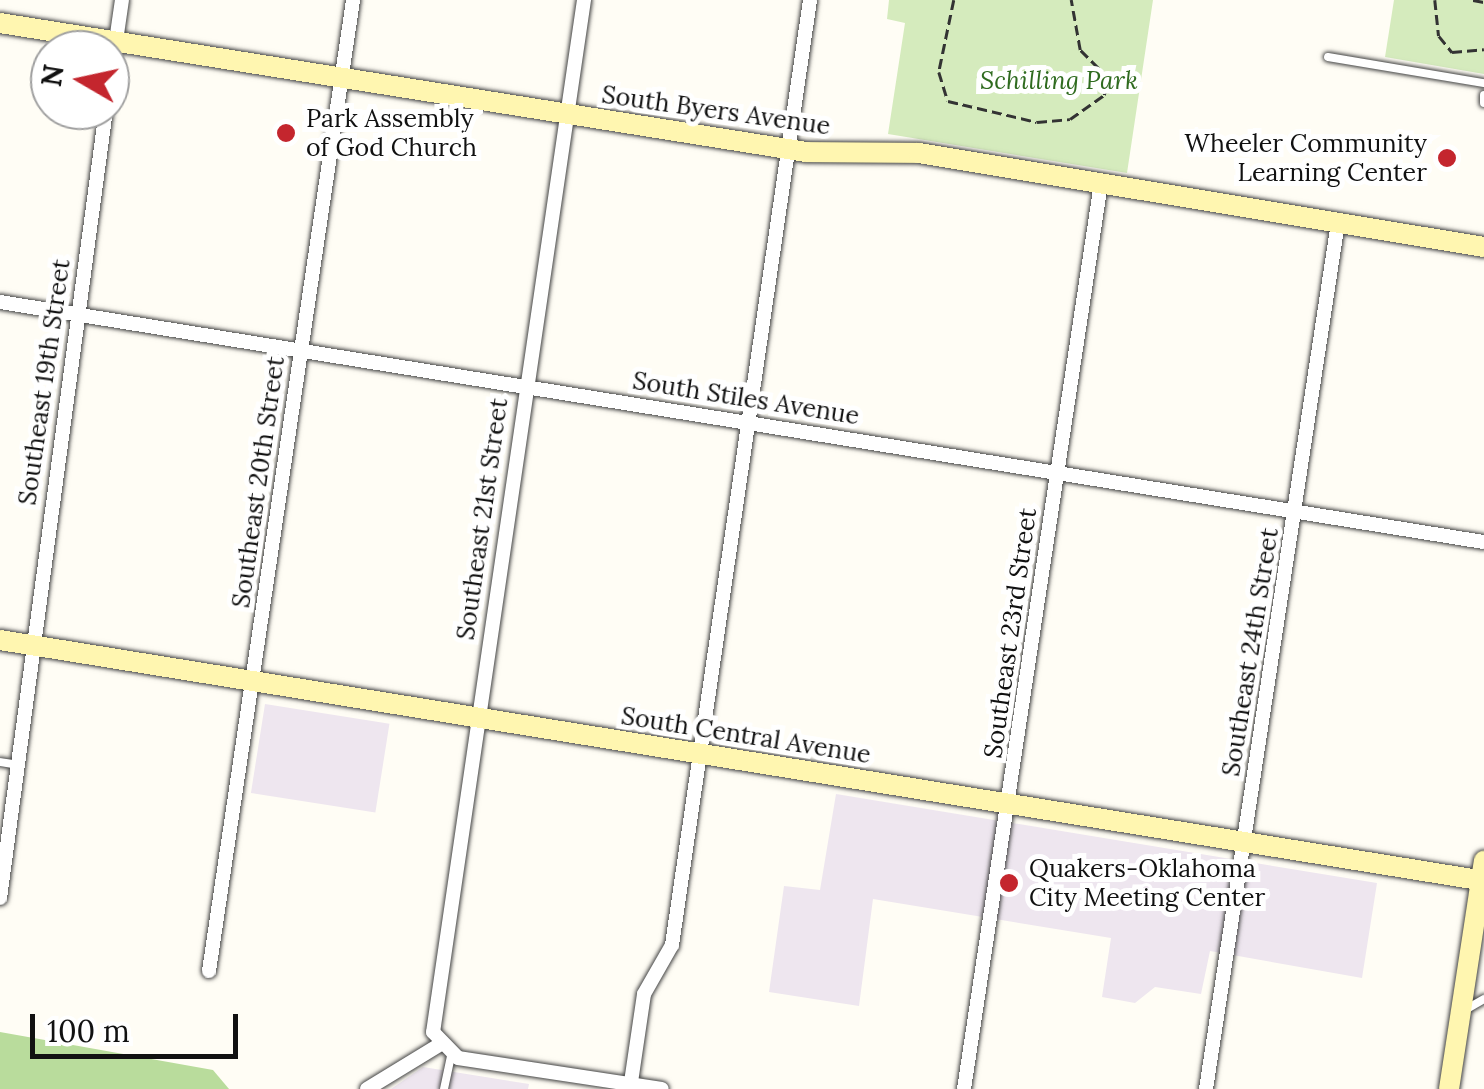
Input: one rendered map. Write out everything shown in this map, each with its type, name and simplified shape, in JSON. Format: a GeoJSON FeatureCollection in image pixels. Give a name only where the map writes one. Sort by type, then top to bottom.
{"type":"FeatureCollection","features":[{"type":"Feature","properties":{"kind":"main road","name":"South Byers Avenue"},"geometry":{"type":"LineString","coordinates":[[0,23],[48,30]]}},
{"type":"Feature","properties":{"kind":"main road","name":"South Byers Avenue"},"geometry":{"type":"LineString","coordinates":[[130,42],[786,148],[909,151],[1484,247]]}},
{"type":"Feature","properties":{"kind":"main road","name":"South Central Avenue"},"geometry":{"type":"LineString","coordinates":[[0,640],[1244,843],[1483,874]]}},
{"type":"Feature","properties":{"kind":"main road"},"geometry":{"type":"LineString","coordinates":[[1449,1089],[1479,934],[1483,874]]}},
{"type":"Feature","properties":{"kind":"street"},"geometry":{"type":"LineString","coordinates":[[118,30],[122,0]]}},
{"type":"Feature","properties":{"kind":"street","name":"Southeast 20th Street"},"geometry":{"type":"LineString","coordinates":[[210,970],[352,0]]}},
{"type":"Feature","properties":{"kind":"street","name":"Southeast 21st Street"},"geometry":{"type":"LineString","coordinates":[[438,1045],[477,716],[584,0]]}},
{"type":"Feature","properties":{"kind":"street"},"geometry":{"type":"LineString","coordinates":[[631,1087],[644,994],[670,955],[810,0]]}},
{"type":"Feature","properties":{"kind":"street","name":"Southeast 19th Street"},"geometry":{"type":"LineString","coordinates":[[0,898],[6,763],[30,644],[103,130]]}},
{"type":"Feature","properties":{"kind":"street","name":"Southeast 23rd Street"},"geometry":{"type":"LineString","coordinates":[[964,1089],[1101,183]]}},
{"type":"Feature","properties":{"kind":"street","name":"Southeast 24th Street"},"geometry":{"type":"LineString","coordinates":[[1206,1089],[1338,222]]}},
{"type":"Feature","properties":{"kind":"street","name":"South Stiles Avenue"},"geometry":{"type":"LineString","coordinates":[[0,302],[1484,542]]}},
{"type":"Feature","properties":{"kind":"street"},"geometry":{"type":"LineString","coordinates":[[367,1089],[438,1045],[451,1056],[662,1089]]}},
{"type":"Feature","properties":{"kind":"lane"},"geometry":{"type":"LineString","coordinates":[[1328,57],[1484,83]]}},
{"type":"Feature","properties":{"kind":"lane"},"geometry":{"type":"LineString","coordinates":[[1484,95],[1484,104]]}},
{"type":"Feature","properties":{"kind":"lane"},"geometry":{"type":"LineString","coordinates":[[1461,1012],[1484,998]]}},
{"type":"Feature","properties":{"kind":"lane"},"geometry":{"type":"LineString","coordinates":[[444,1089],[451,1056]]}},
{"type":"Feature","properties":{"kind":"path"},"geometry":{"type":"LineString","coordinates":[[954,0],[938,72],[948,101],[1037,122],[1070,120],[1104,95],[1109,79],[1080,50],[1071,0]]}},
{"type":"Feature","properties":{"kind":"path"},"geometry":{"type":"LineString","coordinates":[[1435,0],[1439,36],[1452,52],[1484,49]]}},
{"type":"Feature","properties":{"kind":"path"},"geometry":{"type":"LineString","coordinates":[[1473,0],[1484,2]]}},
{"type":"Feature","properties":{"kind":"shaded area"},"geometry":{"type":"Polygon","coordinates":[[[265,704],[389,724],[375,813],[251,793],[265,704]]]}},
{"type":"Feature","properties":{"kind":"shaded area"},"geometry":{"type":"Polygon","coordinates":[[[836,794],[1377,883],[1362,978],[1210,951],[1201,994],[1155,987],[1135,1003],[1102,997],[1111,938],[873,899],[859,1006],[769,992],[784,886],[820,890],[836,794]]]}},
{"type":"Feature","properties":{"kind":"shaded area"},"geometry":{"type":"Polygon","coordinates":[[[423,1067],[529,1084],[528,1089],[391,1089],[423,1067]]]}},
{"type":"Feature","properties":{"kind":"green space","name":"Schilling Park"},"geometry":{"type":"Polygon","coordinates":[[[889,0],[1153,0],[1127,173],[888,134],[905,23],[887,19],[889,0]]]}},
{"type":"Feature","properties":{"kind":"green space"},"geometry":{"type":"Polygon","coordinates":[[[1394,0],[1484,0],[1484,74],[1385,57],[1394,0]]]}},
{"type":"Feature","properties":{"kind":"green space"},"geometry":{"type":"Polygon","coordinates":[[[0,1032],[213,1070],[229,1089],[0,1089],[0,1032]]]}},
{"type":"Feature","properties":{"kind":"place","name":"Park Assembly of God Church"},"geometry":{"type":"Point","coordinates":[286,133]}},
{"type":"Feature","properties":{"kind":"place","name":"Wheeler Community Learning Center"},"geometry":{"type":"Point","coordinates":[1447,158]}},
{"type":"Feature","properties":{"kind":"place","name":"Quakers-Oklahoma City Meeting Center"},"geometry":{"type":"Point","coordinates":[1009,883]}}]}
